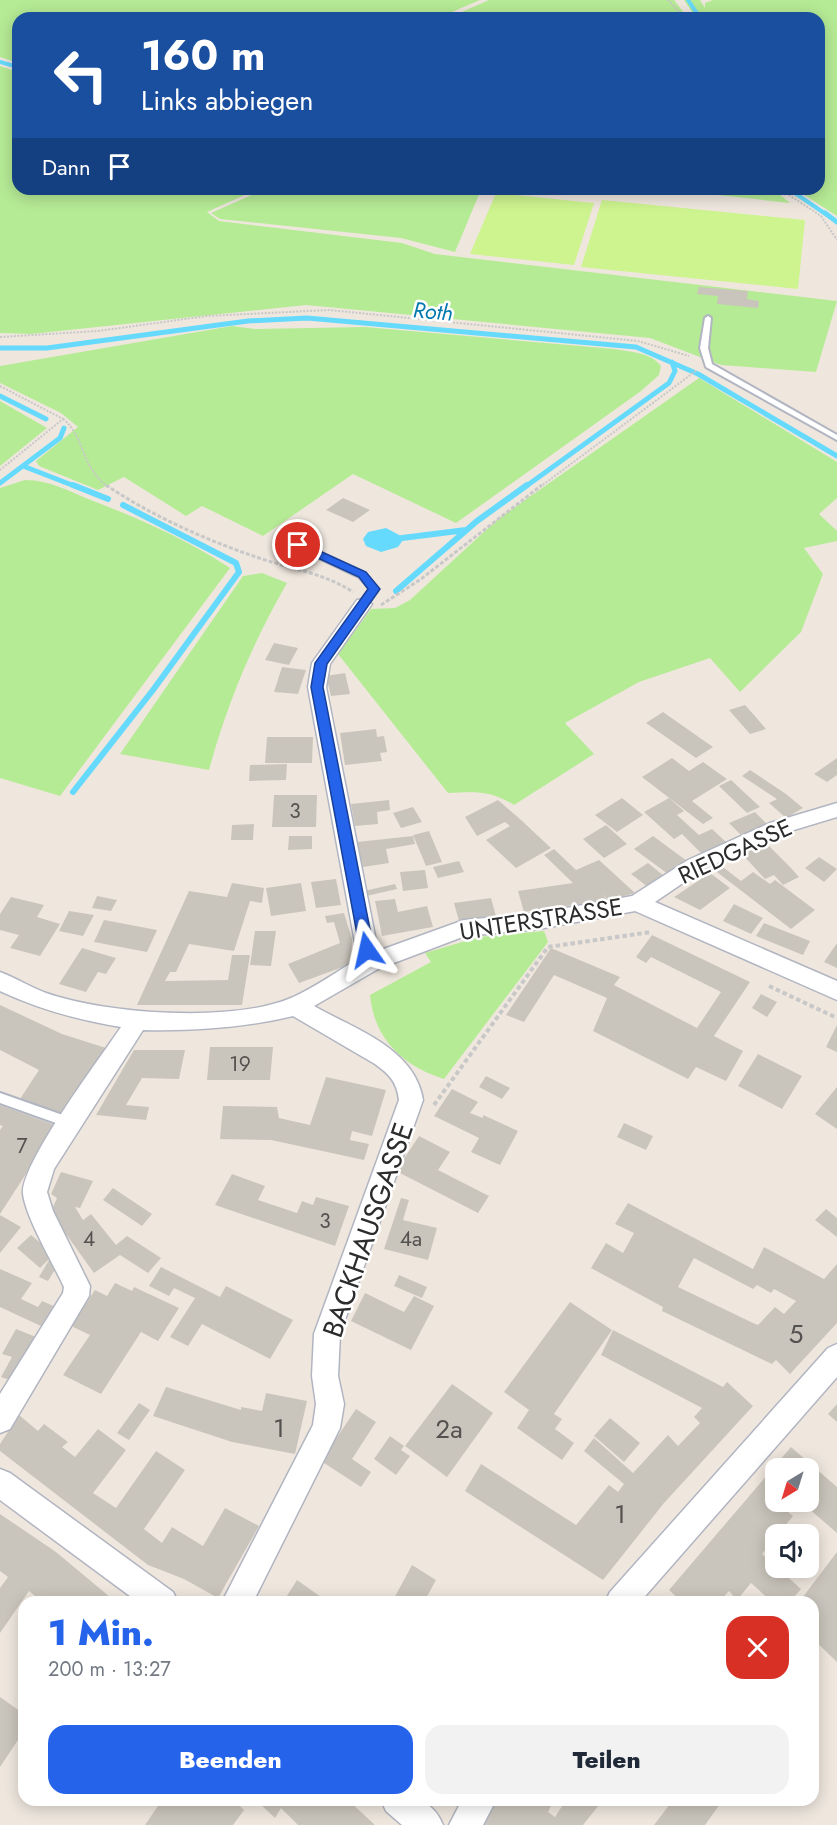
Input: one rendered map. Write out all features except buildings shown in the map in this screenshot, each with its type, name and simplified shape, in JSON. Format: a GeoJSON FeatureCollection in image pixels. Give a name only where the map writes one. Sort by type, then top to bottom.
{"type":"FeatureCollection","features":[{"type":"Feature","properties":{"kind":"street"},"geometry":{"type":"LineString","coordinates":[[363,604],[321,663],[317,687],[370,963]]}},
{"type":"Feature","properties":{"kind":"street","name":"RIEDGASSE"},"geometry":{"type":"LineString","coordinates":[[638,903],[695,865],[777,828],[837,810]]}},
{"type":"Feature","properties":{"kind":"street","name":"UNTERSTRASSE"},"geometry":{"type":"LineString","coordinates":[[0,981],[41,1000],[85,1012],[137,1021],[196,1022],[256,1016],[296,1006],[370,963],[464,928],[539,921],[638,903],[837,991]]}},
{"type":"Feature","properties":{"kind":"street","name":"BACKHAUSGASSE"},"geometry":{"type":"LineString","coordinates":[[240,1596],[326,1428],[330,1404],[325,1376],[327,1334],[411,1100],[409,1087],[401,1072],[388,1060],[316,1020],[296,1006]]}},
{"type":"Feature","properties":{"kind":"street"},"geometry":{"type":"LineString","coordinates":[[0,1419],[76,1296],[77,1286],[41,1212],[35,1192],[43,1165],[137,1021]]}},
{"type":"Feature","properties":{"kind":"street"},"geometry":{"type":"LineString","coordinates":[[625,1596],[837,1357]]}},
{"type":"Feature","properties":{"kind":"street"},"geometry":{"type":"LineString","coordinates":[[0,1483],[155,1596]]}},
{"type":"Feature","properties":{"kind":"street"},"geometry":{"type":"LineString","coordinates":[[405,1806],[427,1825]]}},
{"type":"Feature","properties":{"kind":"street"},"geometry":{"type":"LineString","coordinates":[[465,1825],[476,1806]]}},
{"type":"Feature","properties":{"kind":"lane"},"geometry":{"type":"LineString","coordinates":[[708,318],[704,348],[709,365],[837,438]]}},
{"type":"Feature","properties":{"kind":"lane"},"geometry":{"type":"LineString","coordinates":[[298,545],[362,575],[374,589],[363,604]]}},
{"type":"Feature","properties":{"kind":"lane"},"geometry":{"type":"LineString","coordinates":[[0,1098],[70,1123]]}},
{"type":"Feature","properties":{"kind":"path"},"geometry":{"type":"LineString","coordinates":[[669,0],[680,12]]}},
{"type":"Feature","properties":{"kind":"path"},"geometry":{"type":"LineString","coordinates":[[789,195],[821,216],[837,240]]}},
{"type":"Feature","properties":{"kind":"path"},"geometry":{"type":"LineString","coordinates":[[0,337],[98,331],[207,316],[329,310],[638,341],[682,352],[709,365]]}},
{"type":"Feature","properties":{"kind":"path"},"geometry":{"type":"LineString","coordinates":[[0,387],[71,424],[90,470],[108,487],[224,546],[334,582],[355,594],[363,604],[384,605],[561,469],[689,375]]}},
{"type":"Feature","properties":{"kind":"path"},"geometry":{"type":"LineString","coordinates":[[0,470],[63,419]]}},
{"type":"Feature","properties":{"kind":"path"},"geometry":{"type":"LineString","coordinates":[[430,1111],[548,947],[652,932],[662,937]]}},
{"type":"Feature","properties":{"kind":"path"},"geometry":{"type":"LineString","coordinates":[[765,984],[837,1018]]}},
{"type":"Feature","properties":{"kind":"green space"},"geometry":{"type":"Polygon","coordinates":[[[0,0],[480,0],[452,12],[12,12],[12,61],[0,57],[0,0]]]}},
{"type":"Feature","properties":{"kind":"green space"},"geometry":{"type":"Polygon","coordinates":[[[489,0],[674,0],[683,12],[462,12],[489,0]]]}},
{"type":"Feature","properties":{"kind":"green space"},"geometry":{"type":"Polygon","coordinates":[[[684,0],[700,0],[705,8],[705,3],[713,0],[837,0],[837,216],[804,195],[825,195],[825,12],[692,12],[684,0]]]}},
{"type":"Feature","properties":{"kind":"green space"},"geometry":{"type":"Polygon","coordinates":[[[0,66],[12,70],[12,195],[245,195],[207,212],[219,221],[402,243],[435,254],[837,301],[816,372],[721,365],[650,338],[306,305],[31,334],[0,333],[0,66]]]}},
{"type":"Feature","properties":{"kind":"green space"},"geometry":{"type":"Polygon","coordinates":[[[252,195],[479,195],[455,252],[401,238],[220,219],[211,213],[252,195]]]}},
{"type":"Feature","properties":{"kind":"green space"},"geometry":{"type":"Polygon","coordinates":[[[495,195],[594,203],[574,265],[470,254],[495,195]]]}},
{"type":"Feature","properties":{"kind":"green space"},"geometry":{"type":"Polygon","coordinates":[[[718,195],[780,195],[790,203],[718,195]]]}},
{"type":"Feature","properties":{"kind":"green space"},"geometry":{"type":"Polygon","coordinates":[[[602,200],[805,220],[798,289],[581,267],[602,200]]]}},
{"type":"Feature","properties":{"kind":"green space"},"geometry":{"type":"Polygon","coordinates":[[[232,326],[255,329],[365,327],[614,349],[646,355],[661,366],[659,375],[641,391],[456,523],[353,474],[263,536],[202,506],[186,516],[124,477],[98,490],[39,466],[36,461],[78,427],[61,413],[0,383],[0,366],[232,326]]]}},
{"type":"Feature","properties":{"kind":"green space"},"geometry":{"type":"Polygon","coordinates":[[[699,378],[837,462],[837,498],[819,514],[837,531],[837,541],[804,548],[823,574],[801,632],[740,692],[710,658],[639,682],[565,723],[594,754],[514,805],[482,793],[448,793],[338,654],[371,609],[395,608],[410,600],[498,519],[699,378]]]}},
{"type":"Feature","properties":{"kind":"green space"},"geometry":{"type":"Polygon","coordinates":[[[0,401],[47,428],[0,466],[0,401]]]}},
{"type":"Feature","properties":{"kind":"green space"},"geometry":{"type":"Polygon","coordinates":[[[25,480],[53,485],[130,516],[164,531],[230,568],[60,796],[0,778],[0,488],[25,480]]]}},
{"type":"Feature","properties":{"kind":"green space"},"geometry":{"type":"Polygon","coordinates":[[[262,573],[287,583],[242,674],[209,770],[120,754],[243,576],[262,573]]]}},
{"type":"Feature","properties":{"kind":"green space"},"geometry":{"type":"Polygon","coordinates":[[[544,931],[548,942],[444,1079],[416,1067],[393,1049],[384,1037],[377,1025],[370,995],[431,962],[425,953],[479,937],[544,931]]]}},
{"type":"Feature","properties":{"kind":"water"},"geometry":{"type":"Polygon","coordinates":[[[386,528],[401,536],[403,540],[398,547],[381,552],[366,546],[363,539],[368,532],[386,528]]]}},
{"type":"Feature","properties":{"kind":"waterway"},"geometry":{"type":"LineString","coordinates":[[688,0],[696,12]]}},
{"type":"Feature","properties":{"kind":"waterway"},"geometry":{"type":"LineString","coordinates":[[0,62],[12,65]]}},
{"type":"Feature","properties":{"kind":"waterway"},"geometry":{"type":"LineString","coordinates":[[798,195],[827,215]]}},
{"type":"Feature","properties":{"kind":"waterway"},"geometry":{"type":"LineString","coordinates":[[825,213],[837,222]]}},
{"type":"Feature","properties":{"kind":"waterway","name":"Roth"},"geometry":{"type":"LineString","coordinates":[[0,348],[47,348],[248,321],[307,318],[636,347],[672,363]]}},
{"type":"Feature","properties":{"kind":"waterway"},"geometry":{"type":"LineString","coordinates":[[525,487],[669,383],[675,371],[672,363]]}},
{"type":"Feature","properties":{"kind":"waterway","name":"Roth"},"geometry":{"type":"LineString","coordinates":[[672,363],[698,374],[837,456]]}},
{"type":"Feature","properties":{"kind":"waterway"},"geometry":{"type":"LineString","coordinates":[[0,396],[46,419]]}},
{"type":"Feature","properties":{"kind":"waterway"},"geometry":{"type":"LineString","coordinates":[[0,483],[60,438],[64,428]]}},
{"type":"Feature","properties":{"kind":"waterway"},"geometry":{"type":"LineString","coordinates":[[23,466],[77,487]]}},
{"type":"Feature","properties":{"kind":"waterway"},"geometry":{"type":"LineString","coordinates":[[73,485],[108,499]]}},
{"type":"Feature","properties":{"kind":"waterway"},"geometry":{"type":"LineString","coordinates":[[396,591],[477,521],[527,485]]}},
{"type":"Feature","properties":{"kind":"waterway"},"geometry":{"type":"LineString","coordinates":[[73,792],[153,690],[239,572],[236,563],[123,505]]}},
{"type":"Feature","properties":{"kind":"waterway"},"geometry":{"type":"LineString","coordinates":[[402,538],[466,530]]}},
{"type":"Feature","properties":{"kind":"route"},"geometry":{"type":"LineString","coordinates":[[298,545],[362,575],[374,589],[321,663],[317,687],[367,950]]}}]}
